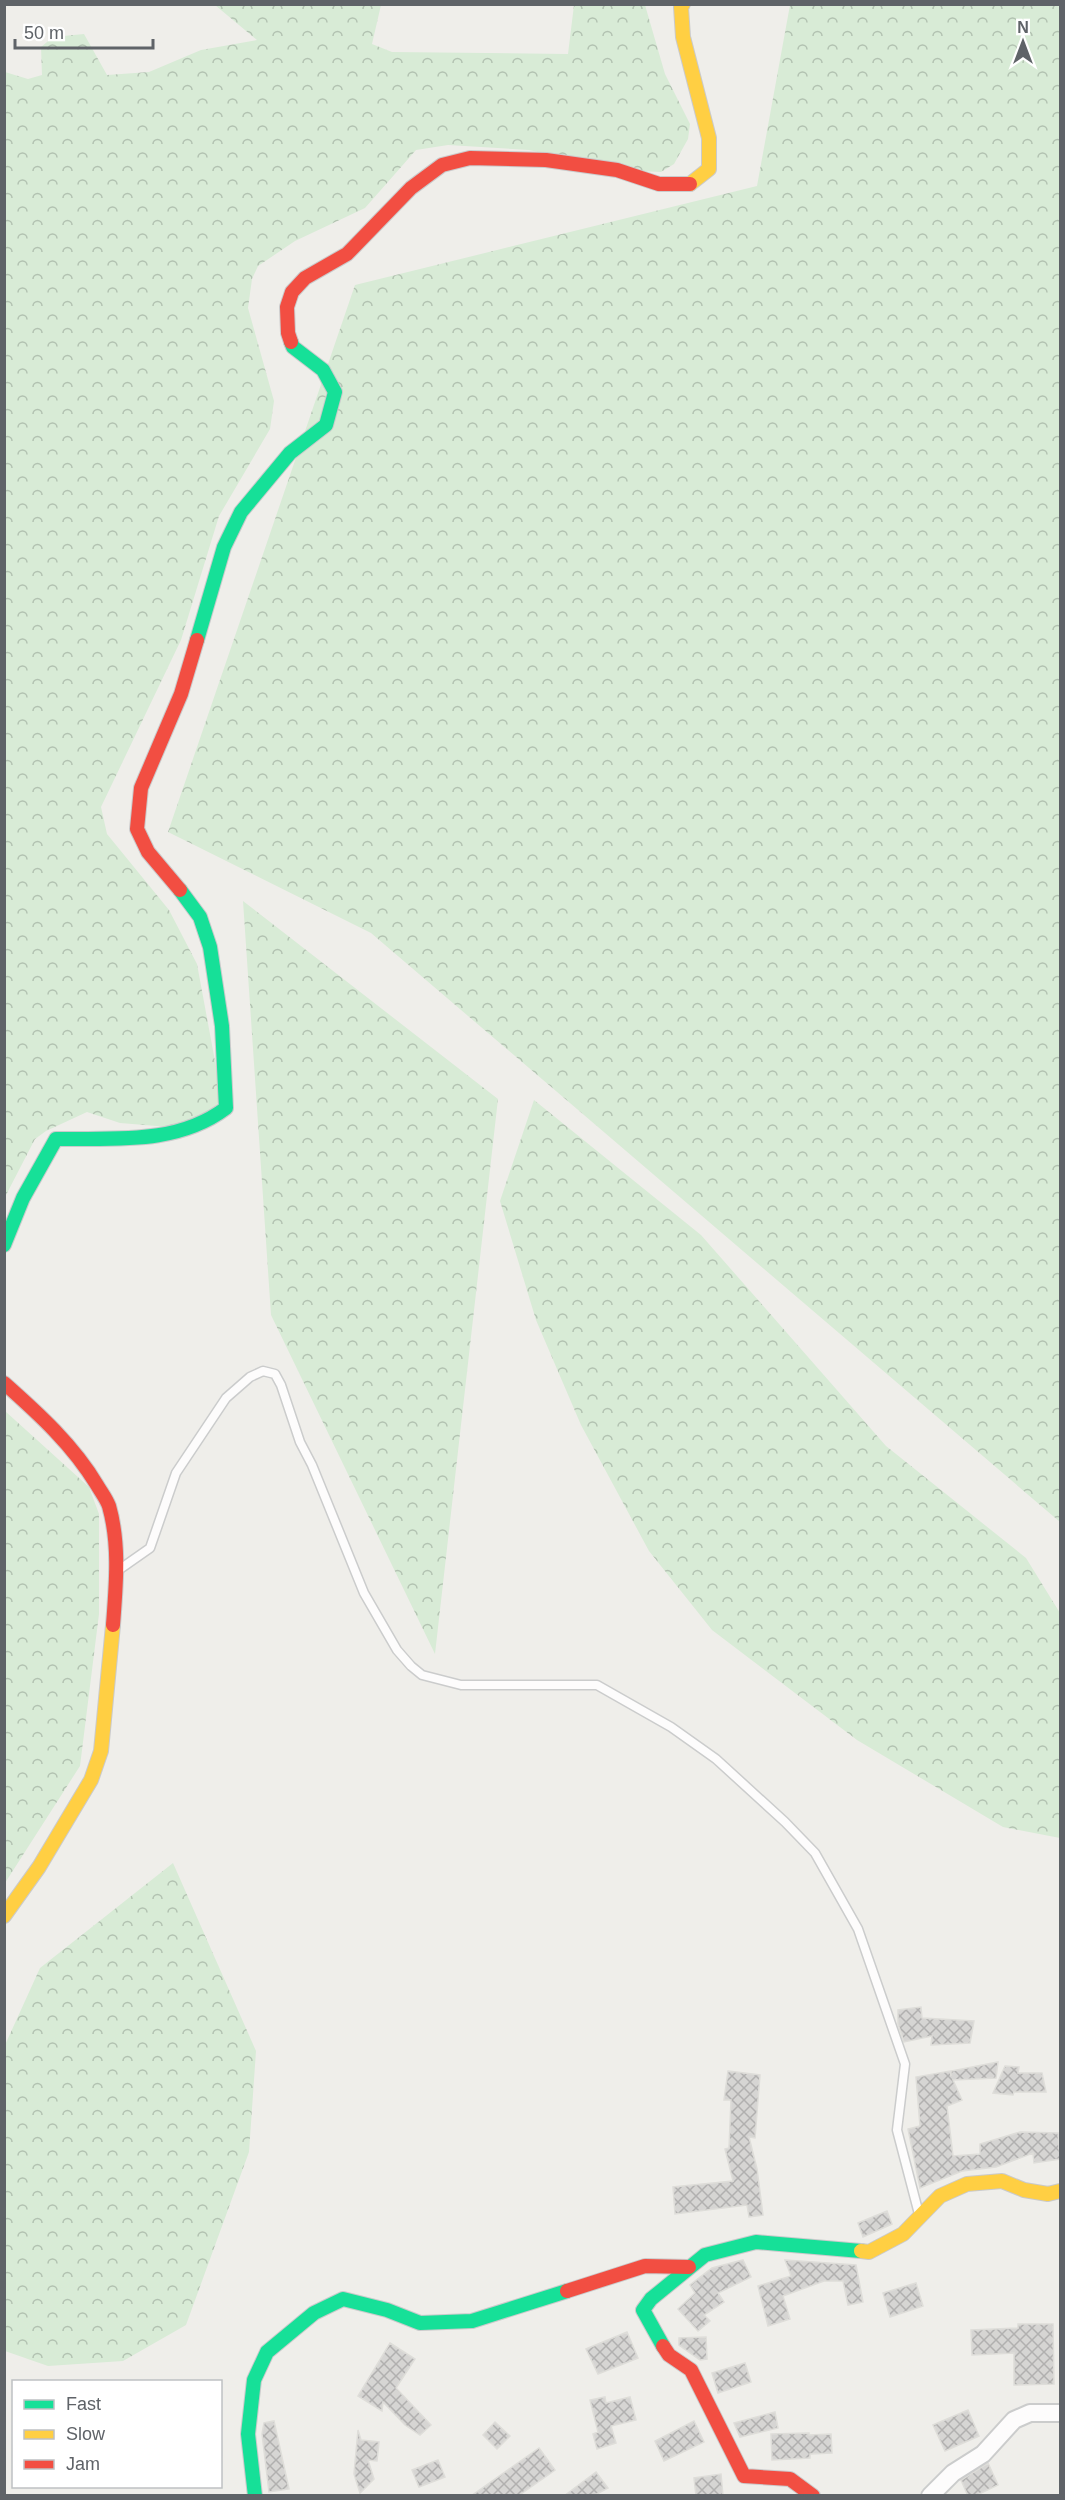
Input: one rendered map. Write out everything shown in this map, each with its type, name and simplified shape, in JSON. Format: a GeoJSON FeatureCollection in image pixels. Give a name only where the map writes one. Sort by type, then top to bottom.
{"type":"FeatureCollection","features":[{"type":"Feature","properties":{"kind":"street"},"geometry":{"type":"LineString","coordinates":[[4,1245],[23,1198],[56,1139],[169,1136],[214,1120],[226,1108],[222,1026],[210,947],[200,917],[172,879],[148,852],[137,829],[141,788],[181,694],[224,547],[241,512],[290,453],[326,425],[335,392],[323,370],[293,347],[288,333],[286,307],[292,292],[306,278],[347,254],[411,188],[442,165],[470,158],[546,160],[617,171],[659,184],[692,184],[709,169],[709,138],[683,37],[681,7],[683,4]]}},
{"type":"Feature","properties":{"kind":"street"},"geometry":{"type":"LineString","coordinates":[[4,1383],[47,1421],[87,1468],[108,1503],[115,1534],[117,1571],[108,1695],[101,1751],[91,1780],[39,1867],[4,1916]]}},
{"type":"Feature","properties":{"kind":"street"},"geometry":{"type":"LineString","coordinates":[[813,2496],[802,2483],[790,2478],[744,2476],[691,2370],[669,2355],[656,2336],[643,2310],[651,2299],[705,2255],[756,2242],[868,2252],[903,2234],[940,2196],[968,2184],[1002,2181],[1024,2190],[1048,2194],[1060,2192]]}},
{"type":"Feature","properties":{"kind":"street"},"geometry":{"type":"LineString","coordinates":[[255,2496],[248,2434],[254,2380],[267,2352],[314,2313],[343,2299],[387,2310],[420,2323],[472,2321],[645,2266],[689,2267]]}},
{"type":"Feature","properties":{"kind":"street"},"geometry":{"type":"LineString","coordinates":[[930,2496],[953,2473],[983,2454],[1014,2420],[1030,2413],[1060,2413]]}},
{"type":"Feature","properties":{"kind":"lane"},"geometry":{"type":"LineString","coordinates":[[117,1571],[150,1548],[176,1473],[226,1398],[250,1377],[263,1371],[275,1374],[281,1384],[300,1442],[364,1593],[397,1650],[411,1666],[422,1675],[461,1685],[597,1685],[671,1726],[716,1759],[785,1822],[815,1853],[858,1929],[905,2064],[897,2130],[920,2218]]}},
{"type":"Feature","properties":{"kind":"green space"},"geometry":{"type":"Polygon","coordinates":[[[215,5],[381,5],[372,44],[392,52],[568,54],[574,5],[645,5],[665,74],[690,124],[688,139],[674,164],[661,172],[615,170],[529,150],[448,145],[416,150],[365,208],[295,241],[258,266],[252,279],[248,308],[274,401],[270,429],[219,516],[181,640],[101,807],[107,834],[169,910],[197,964],[222,1099],[193,1129],[120,1123],[87,1112],[46,1131],[35,1139],[5,1197],[5,72],[28,79],[42,75],[41,47],[53,37],[84,34],[107,75],[149,72],[201,50],[257,40],[215,5]]]}},
{"type":"Feature","properties":{"kind":"green space"},"geometry":{"type":"Polygon","coordinates":[[[790,5],[1060,5],[1060,1522],[371,933],[168,832],[355,285],[757,186],[790,5]]]}},
{"type":"Feature","properties":{"kind":"green space"},"geometry":{"type":"Polygon","coordinates":[[[243,901],[498,1099],[435,1654],[271,1315],[243,901]]]}},
{"type":"Feature","properties":{"kind":"green space"},"geometry":{"type":"Polygon","coordinates":[[[534,1100],[701,1235],[886,1446],[1026,1558],[1060,1613],[1060,1838],[1003,1827],[857,1740],[712,1630],[649,1551],[581,1425],[536,1320],[500,1201],[534,1100]]]}},
{"type":"Feature","properties":{"kind":"green space"},"geometry":{"type":"Polygon","coordinates":[[[5,1411],[89,1487],[99,1514],[99,1614],[80,1766],[5,1883],[5,1411]]]}},
{"type":"Feature","properties":{"kind":"green space"},"geometry":{"type":"Polygon","coordinates":[[[173,1863],[256,2051],[249,2152],[186,2325],[123,2361],[48,2366],[5,2351],[5,2045],[40,1968],[173,1863]]]}},
{"type":"Feature","properties":{"kind":"building"},"geometry":{"type":"Polygon","coordinates":[[[921,2007],[922,2018],[974,2021],[970,2043],[931,2045],[932,2036],[904,2042],[898,2024],[898,2010],[921,2007]]]}},
{"type":"Feature","properties":{"kind":"building"},"geometry":{"type":"Polygon","coordinates":[[[998,2062],[996,2078],[953,2080],[962,2100],[947,2106],[953,2156],[980,2154],[980,2144],[1020,2132],[1058,2133],[1060,2159],[1034,2163],[1033,2153],[996,2167],[962,2171],[920,2188],[908,2129],[920,2126],[916,2077],[950,2071],[951,2076],[951,2071],[998,2062]]]}},
{"type":"Feature","properties":{"kind":"building"},"geometry":{"type":"Polygon","coordinates":[[[1005,2066],[1019,2067],[1018,2073],[1042,2073],[1046,2092],[1014,2092],[1013,2095],[993,2093],[1005,2066]]]}},
{"type":"Feature","properties":{"kind":"building"},"geometry":{"type":"Polygon","coordinates":[[[728,2071],[760,2075],[755,2138],[749,2137],[757,2169],[763,2215],[749,2217],[747,2205],[675,2214],[673,2187],[733,2181],[725,2149],[729,2148],[731,2100],[724,2100],[728,2071]]]}},
{"type":"Feature","properties":{"kind":"building"},"geometry":{"type":"Polygon","coordinates":[[[887,2211],[892,2224],[863,2237],[858,2223],[887,2211]]]}},
{"type":"Feature","properties":{"kind":"building"},"geometry":{"type":"Polygon","coordinates":[[[743,2260],[751,2277],[718,2293],[724,2302],[704,2315],[710,2321],[698,2331],[678,2309],[695,2293],[690,2285],[712,2268],[743,2260]]]}},
{"type":"Feature","properties":{"kind":"building"},"geometry":{"type":"Polygon","coordinates":[[[785,2260],[856,2265],[863,2302],[848,2305],[843,2281],[824,2281],[783,2296],[790,2319],[768,2326],[758,2286],[791,2276],[785,2260]]]}},
{"type":"Feature","properties":{"kind":"building"},"geometry":{"type":"Polygon","coordinates":[[[916,2283],[923,2306],[890,2317],[883,2293],[916,2283]]]}},
{"type":"Feature","properties":{"kind":"building"},"geometry":{"type":"Polygon","coordinates":[[[1018,2324],[1053,2324],[1054,2384],[1014,2385],[1014,2353],[972,2355],[971,2330],[1018,2328],[1018,2324]]]}},
{"type":"Feature","properties":{"kind":"building"},"geometry":{"type":"Polygon","coordinates":[[[627,2332],[638,2358],[598,2374],[586,2349],[627,2332]]]}},
{"type":"Feature","properties":{"kind":"building"},"geometry":{"type":"Polygon","coordinates":[[[706,2337],[707,2359],[700,2360],[679,2345],[679,2338],[706,2337]]]}},
{"type":"Feature","properties":{"kind":"building"},"geometry":{"type":"Polygon","coordinates":[[[390,2343],[415,2359],[396,2388],[431,2425],[420,2435],[405,2425],[383,2402],[382,2411],[358,2396],[390,2343]]]}},
{"type":"Feature","properties":{"kind":"building"},"geometry":{"type":"Polygon","coordinates":[[[745,2363],[751,2382],[718,2393],[712,2373],[745,2363]]]}},
{"type":"Feature","properties":{"kind":"building"},"geometry":{"type":"Polygon","coordinates":[[[605,2397],[606,2403],[630,2397],[636,2420],[611,2426],[616,2443],[597,2449],[593,2434],[598,2432],[590,2400],[605,2397]]]}},
{"type":"Feature","properties":{"kind":"building"},"geometry":{"type":"Polygon","coordinates":[[[968,2410],[979,2436],[945,2451],[933,2425],[968,2410]]]}},
{"type":"Feature","properties":{"kind":"building"},"geometry":{"type":"Polygon","coordinates":[[[775,2412],[778,2428],[740,2437],[734,2423],[775,2412]]]}},
{"type":"Feature","properties":{"kind":"building"},"geometry":{"type":"Polygon","coordinates":[[[274,2421],[289,2489],[269,2492],[262,2434],[264,2423],[274,2421]]]}},
{"type":"Feature","properties":{"kind":"building"},"geometry":{"type":"Polygon","coordinates":[[[694,2421],[704,2442],[664,2461],[655,2441],[694,2421]]]}},
{"type":"Feature","properties":{"kind":"building"},"geometry":{"type":"Polygon","coordinates":[[[495,2422],[510,2436],[497,2449],[483,2435],[495,2422]]]}},
{"type":"Feature","properties":{"kind":"building"},"geometry":{"type":"Polygon","coordinates":[[[358,2430],[361,2440],[379,2442],[377,2461],[368,2460],[374,2479],[360,2493],[354,2474],[358,2430]]]}},
{"type":"Feature","properties":{"kind":"building"},"geometry":{"type":"Polygon","coordinates":[[[809,2433],[809,2435],[831,2434],[832,2453],[810,2454],[810,2458],[772,2460],[771,2434],[809,2433]]]}},
{"type":"Feature","properties":{"kind":"building"},"geometry":{"type":"Polygon","coordinates":[[[539,2448],[555,2470],[518,2496],[471,2496],[539,2448]]]}},
{"type":"Feature","properties":{"kind":"building"},"geometry":{"type":"Polygon","coordinates":[[[438,2460],[445,2477],[419,2487],[412,2470],[438,2460]]]}},
{"type":"Feature","properties":{"kind":"building"},"geometry":{"type":"Polygon","coordinates":[[[988,2463],[998,2485],[975,2496],[968,2496],[961,2480],[988,2463]]]}},
{"type":"Feature","properties":{"kind":"building"},"geometry":{"type":"Polygon","coordinates":[[[596,2472],[608,2488],[593,2496],[564,2496],[596,2472]]]}},
{"type":"Feature","properties":{"kind":"building"},"geometry":{"type":"Polygon","coordinates":[[[721,2474],[723,2496],[696,2496],[694,2478],[721,2474]]]}},
{"type":"Feature","properties":{"kind":"traffic: fast"},"geometry":{"type":"LineString","coordinates":[[197,640],[224,547],[241,512],[290,453],[326,425],[335,392],[323,370],[293,347],[291,342]]}},
{"type":"Feature","properties":{"kind":"traffic: fast"},"geometry":{"type":"LineString","coordinates":[[4,1245],[23,1198],[56,1139],[123,1139],[166,1134],[207,1120],[226,1108],[222,1026],[210,947],[200,917],[180,890]]}},
{"type":"Feature","properties":{"kind":"traffic: fast"},"geometry":{"type":"LineString","coordinates":[[663,2346],[643,2310],[651,2299],[705,2255],[756,2242],[861,2251]]}},
{"type":"Feature","properties":{"kind":"traffic: fast"},"geometry":{"type":"LineString","coordinates":[[255,2496],[248,2434],[254,2380],[267,2352],[314,2313],[343,2299],[387,2310],[420,2323],[472,2321],[567,2291]]}},
{"type":"Feature","properties":{"kind":"traffic: slow"},"geometry":{"type":"LineString","coordinates":[[683,4],[681,7],[683,37],[709,138],[709,169],[690,184]]}},
{"type":"Feature","properties":{"kind":"traffic: slow"},"geometry":{"type":"LineString","coordinates":[[4,1916],[39,1867],[91,1780],[101,1751],[113,1625]]}},
{"type":"Feature","properties":{"kind":"traffic: slow"},"geometry":{"type":"LineString","coordinates":[[861,2251],[869,2252],[903,2234],[940,2196],[967,2184],[1002,2181],[1024,2190],[1048,2194],[1060,2191]]}},
{"type":"Feature","properties":{"kind":"traffic: jam"},"geometry":{"type":"LineString","coordinates":[[291,342],[288,333],[287,307],[292,292],[305,278],[347,254],[411,188],[442,165],[470,158],[546,160],[617,170],[659,184],[690,184]]}},
{"type":"Feature","properties":{"kind":"traffic: jam"},"geometry":{"type":"LineString","coordinates":[[180,890],[148,852],[137,829],[141,788],[181,694],[197,640]]}},
{"type":"Feature","properties":{"kind":"traffic: jam"},"geometry":{"type":"LineString","coordinates":[[4,1383],[66,1443],[88,1470],[108,1503],[116,1550],[113,1625]]}},
{"type":"Feature","properties":{"kind":"traffic: jam"},"geometry":{"type":"LineString","coordinates":[[567,2291],[645,2266],[689,2267]]}},
{"type":"Feature","properties":{"kind":"traffic: jam"},"geometry":{"type":"LineString","coordinates":[[663,2346],[669,2355],[691,2370],[744,2476],[790,2479],[813,2496]]}}]}
